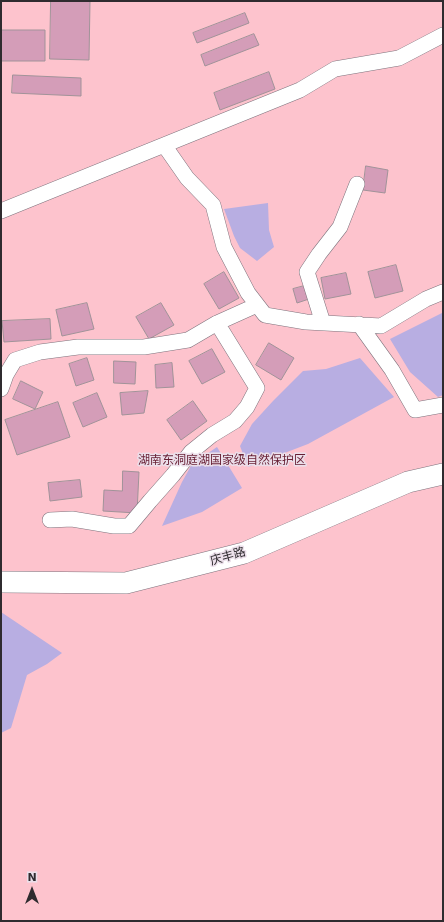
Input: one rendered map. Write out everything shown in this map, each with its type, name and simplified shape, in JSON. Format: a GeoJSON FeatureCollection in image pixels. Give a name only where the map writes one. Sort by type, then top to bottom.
{"type":"FeatureCollection","features":[{"type":"Feature","properties":{"kind":"street"},"geometry":{"type":"LineString","coordinates":[[1,211],[300,90],[335,68],[399,58],[443,35]]}},
{"type":"Feature","properties":{"kind":"street"},"geometry":{"type":"LineString","coordinates":[[164,145],[187,178],[213,205],[224,247],[248,293],[265,315],[306,322],[381,326],[426,299],[443,292]]}},
{"type":"Feature","properties":{"kind":"street"},"geometry":{"type":"LineString","coordinates":[[323,322],[307,272],[340,227],[356,184]]}},
{"type":"Feature","properties":{"kind":"street"},"geometry":{"type":"LineString","coordinates":[[1,389],[6,375],[15,360],[40,352],[78,348],[144,348],[188,340],[257,305]]}},
{"type":"Feature","properties":{"kind":"street"},"geometry":{"type":"LineString","coordinates":[[50,520],[72,519],[114,526],[129,526],[190,452],[212,435],[235,421],[247,407],[257,388],[217,324]]}},
{"type":"Feature","properties":{"kind":"street"},"geometry":{"type":"LineString","coordinates":[[359,324],[392,370],[415,410],[443,405]]}},
{"type":"Feature","properties":{"kind":"street","name":"庆丰路"},"geometry":{"type":"LineString","coordinates":[[1,582],[126,583],[244,553],[408,482],[443,474]]}},
{"type":"Feature","properties":{"kind":"green space","name":"湖南东洞庭湖国家级自然保护区"},"geometry":{"type":"Polygon","coordinates":[[[1,1],[443,1],[443,921],[1,921],[1,1]]]}},
{"type":"Feature","properties":{"kind":"shaded area"},"geometry":{"type":"Polygon","coordinates":[[[268,203],[269,230],[274,247],[257,261],[240,248],[224,209],[268,203]]]}},
{"type":"Feature","properties":{"kind":"shaded area"},"geometry":{"type":"Polygon","coordinates":[[[442,313],[443,395],[438,397],[410,372],[390,339],[442,313]]]}},
{"type":"Feature","properties":{"kind":"shaded area"},"geometry":{"type":"Polygon","coordinates":[[[360,358],[394,397],[308,444],[248,467],[240,446],[252,424],[303,371],[326,369],[360,358]]]}},
{"type":"Feature","properties":{"kind":"shaded area"},"geometry":{"type":"Polygon","coordinates":[[[217,447],[242,488],[202,512],[162,526],[192,464],[217,447]]]}},
{"type":"Feature","properties":{"kind":"shaded area"},"geometry":{"type":"Polygon","coordinates":[[[1,612],[62,653],[47,664],[27,675],[11,728],[1,733],[1,612]]]}},
{"type":"Feature","properties":{"kind":"building"},"geometry":{"type":"Polygon","coordinates":[[[51,1],[90,1],[89,60],[50,59],[51,1]]]}},
{"type":"Feature","properties":{"kind":"building"},"geometry":{"type":"Polygon","coordinates":[[[245,13],[249,23],[197,43],[193,33],[245,13]]]}},
{"type":"Feature","properties":{"kind":"building"},"geometry":{"type":"Polygon","coordinates":[[[1,30],[45,30],[45,61],[1,61],[1,30]]]}},
{"type":"Feature","properties":{"kind":"building"},"geometry":{"type":"Polygon","coordinates":[[[254,34],[259,45],[205,66],[201,55],[254,34]]]}},
{"type":"Feature","properties":{"kind":"building"},"geometry":{"type":"Polygon","coordinates":[[[269,72],[275,89],[220,110],[214,93],[269,72]]]}},
{"type":"Feature","properties":{"kind":"building"},"geometry":{"type":"Polygon","coordinates":[[[13,75],[81,78],[81,96],[12,93],[13,75]]]}},
{"type":"Feature","properties":{"kind":"building"},"geometry":{"type":"Polygon","coordinates":[[[366,166],[388,170],[385,193],[363,190],[366,166]]]}},
{"type":"Feature","properties":{"kind":"building"},"geometry":{"type":"Polygon","coordinates":[[[396,265],[403,291],[375,298],[368,272],[396,265]]]}},
{"type":"Feature","properties":{"kind":"building"},"geometry":{"type":"Polygon","coordinates":[[[224,272],[239,298],[219,309],[204,284],[224,272]]]}},
{"type":"Feature","properties":{"kind":"building"},"geometry":{"type":"Polygon","coordinates":[[[346,273],[351,294],[325,299],[321,278],[346,273]]]}},
{"type":"Feature","properties":{"kind":"building"},"geometry":{"type":"Polygon","coordinates":[[[308,285],[312,298],[297,303],[293,289],[308,285]]]}},
{"type":"Feature","properties":{"kind":"building"},"geometry":{"type":"Polygon","coordinates":[[[87,303],[94,329],[62,336],[56,310],[87,303]]]}},
{"type":"Feature","properties":{"kind":"building"},"geometry":{"type":"Polygon","coordinates":[[[161,303],[174,325],[149,339],[136,317],[161,303]]]}},
{"type":"Feature","properties":{"kind":"building"},"geometry":{"type":"Polygon","coordinates":[[[50,319],[51,339],[4,342],[2,321],[50,319]]]}},
{"type":"Feature","properties":{"kind":"building"},"geometry":{"type":"Polygon","coordinates":[[[269,343],[294,358],[281,380],[256,365],[269,343]]]}},
{"type":"Feature","properties":{"kind":"building"},"geometry":{"type":"Polygon","coordinates":[[[212,349],[225,372],[202,384],[189,361],[212,349]]]}},
{"type":"Feature","properties":{"kind":"building"},"geometry":{"type":"Polygon","coordinates":[[[87,358],[94,380],[76,386],[69,364],[87,358]]]}},
{"type":"Feature","properties":{"kind":"building"},"geometry":{"type":"Polygon","coordinates":[[[114,361],[136,362],[135,384],[114,383],[114,361]]]}},
{"type":"Feature","properties":{"kind":"building"},"geometry":{"type":"Polygon","coordinates":[[[172,363],[174,387],[156,388],[155,365],[172,363]]]}},
{"type":"Feature","properties":{"kind":"building"},"geometry":{"type":"Polygon","coordinates":[[[21,381],[43,392],[35,409],[13,399],[21,381]]]}},
{"type":"Feature","properties":{"kind":"building"},"geometry":{"type":"Polygon","coordinates":[[[148,391],[144,413],[122,415],[120,393],[148,391]]]}},
{"type":"Feature","properties":{"kind":"building"},"geometry":{"type":"Polygon","coordinates":[[[97,393],[107,417],[83,427],[73,403],[97,393]]]}},
{"type":"Feature","properties":{"kind":"building"},"geometry":{"type":"Polygon","coordinates":[[[193,401],[207,421],[181,440],[167,420],[193,401]]]}},
{"type":"Feature","properties":{"kind":"building"},"geometry":{"type":"Polygon","coordinates":[[[58,402],[70,437],[17,455],[5,420],[58,402]]]}},
{"type":"Feature","properties":{"kind":"building"},"geometry":{"type":"Polygon","coordinates":[[[123,471],[139,472],[137,513],[103,511],[104,490],[122,491],[123,471]]]}},
{"type":"Feature","properties":{"kind":"building"},"geometry":{"type":"Polygon","coordinates":[[[80,480],[82,497],[50,501],[48,483],[80,480]]]}}]}
